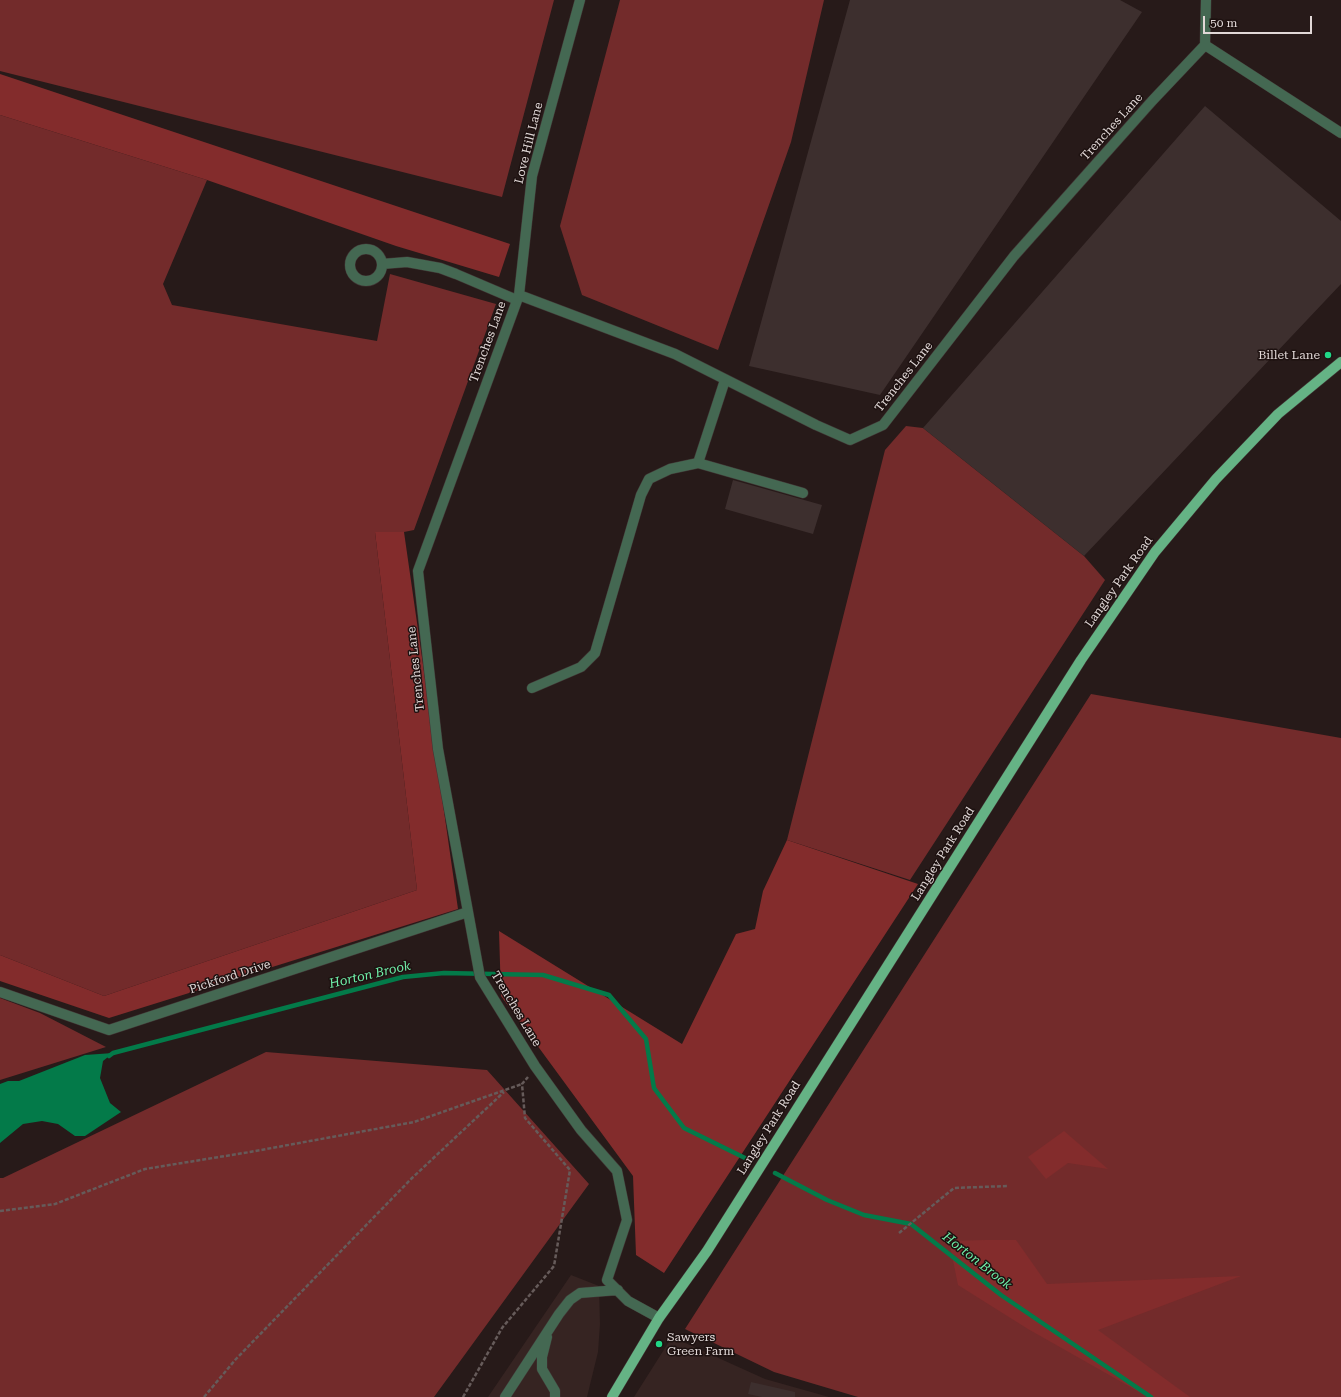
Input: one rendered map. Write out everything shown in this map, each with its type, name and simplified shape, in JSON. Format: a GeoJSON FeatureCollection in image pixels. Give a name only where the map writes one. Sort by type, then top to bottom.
{"type":"FeatureCollection","features":[{"type":"Feature","properties":{"kind":"main road","name":"Langley Park Road"},"geometry":{"type":"LineString","coordinates":[[612,1397],[659,1318],[707,1250],[1081,660],[1155,552],[1216,478],[1278,414],[1341,362]]}},
{"type":"Feature","properties":{"kind":"street","name":"Love Hill Lane"},"geometry":{"type":"LineString","coordinates":[[518,297],[532,176],[580,0]]}},
{"type":"Feature","properties":{"kind":"street"},"geometry":{"type":"LineString","coordinates":[[1206,0],[1204,45],[1341,133]]}},
{"type":"Feature","properties":{"kind":"street","name":"Trenches Lane"},"geometry":{"type":"LineString","coordinates":[[659,1318],[628,1301],[607,1280],[627,1220],[617,1171],[581,1130],[535,1066],[479,973],[438,749],[418,571],[518,297],[675,354],[816,425],[850,440],[883,425],[1014,256],[1147,106],[1204,45]]}},
{"type":"Feature","properties":{"kind":"street"},"geometry":{"type":"LineString","coordinates":[[382,264],[407,262],[440,268],[518,297]]}},
{"type":"Feature","properties":{"kind":"street"},"geometry":{"type":"LineString","coordinates":[[698,463],[725,380]]}},
{"type":"Feature","properties":{"kind":"street"},"geometry":{"type":"LineString","coordinates":[[532,688],[581,667],[595,653],[640,495],[649,479],[670,469],[698,463],[803,493]]}},
{"type":"Feature","properties":{"kind":"street","name":"Pickford Drive"},"geometry":{"type":"LineString","coordinates":[[0,992],[109,1030],[468,912]]}},
{"type":"Feature","properties":{"kind":"street"},"geometry":{"type":"LineString","coordinates":[[505,1397],[549,1329],[570,1300],[580,1293],[618,1290]]}},
{"type":"Feature","properties":{"kind":"street"},"geometry":{"type":"LineString","coordinates":[[549,1329],[542,1357],[542,1369],[555,1391],[555,1397]]}},
{"type":"Feature","properties":{"kind":"path"},"geometry":{"type":"LineString","coordinates":[[0,1211],[55,1204],[145,1169],[250,1152],[414,1122],[522,1084],[535,1066]]}},
{"type":"Feature","properties":{"kind":"path"},"geometry":{"type":"LineString","coordinates":[[463,1397],[502,1328],[554,1266],[570,1170],[525,1118],[522,1084]]}},
{"type":"Feature","properties":{"kind":"path"},"geometry":{"type":"LineString","coordinates":[[204,1397],[236,1359],[411,1179],[506,1090]]}},
{"type":"Feature","properties":{"kind":"path"},"geometry":{"type":"LineString","coordinates":[[899,1233],[954,1188],[1007,1186]]}},
{"type":"Feature","properties":{"kind":"shaded area"},"geometry":{"type":"Polygon","coordinates":[[[0,0],[554,0],[502,197],[0,71],[0,0]]]}},
{"type":"Feature","properties":{"kind":"shaded area"},"geometry":{"type":"Polygon","coordinates":[[[620,0],[824,0],[791,142],[718,350],[582,295],[560,226],[620,0]]]}},
{"type":"Feature","properties":{"kind":"shaded area"},"geometry":{"type":"Polygon","coordinates":[[[0,74],[510,244],[499,277],[396,246],[207,180],[0,115],[0,74]]]}},
{"type":"Feature","properties":{"kind":"shaded area"},"geometry":{"type":"Polygon","coordinates":[[[0,115],[207,180],[163,284],[172,305],[377,341],[390,274],[496,304],[414,530],[404,532],[375,532],[417,890],[104,996],[0,955],[0,115]]]}},
{"type":"Feature","properties":{"kind":"shaded area"},"geometry":{"type":"Polygon","coordinates":[[[906,426],[923,428],[1084,556],[1105,580],[910,880],[787,840],[885,450],[906,426]]]}},
{"type":"Feature","properties":{"kind":"shaded area"},"geometry":{"type":"Polygon","coordinates":[[[375,532],[404,532],[458,909],[109,1018],[0,981],[0,955],[104,996],[417,890],[375,532]]]}},
{"type":"Feature","properties":{"kind":"shaded area"},"geometry":{"type":"Polygon","coordinates":[[[1091,694],[1341,738],[1341,1397],[858,1397],[774,1372],[685,1329],[1091,694]]]}},
{"type":"Feature","properties":{"kind":"shaded area"},"geometry":{"type":"Polygon","coordinates":[[[787,840],[918,884],[664,1273],[636,1255],[633,1176],[501,996],[499,931],[682,1044],[736,934],[755,929],[763,891],[787,840]]]}},
{"type":"Feature","properties":{"kind":"shaded area"},"geometry":{"type":"Polygon","coordinates":[[[0,998],[40,1013],[106,1047],[0,1080],[0,998]]]}},
{"type":"Feature","properties":{"kind":"shaded area"},"geometry":{"type":"Polygon","coordinates":[[[266,1052],[487,1070],[589,1184],[434,1397],[0,1397],[0,1178],[3,1178],[266,1052]]]}},
{"type":"Feature","properties":{"kind":"shaded area"},"geometry":{"type":"Polygon","coordinates":[[[113,1053],[103,1061],[100,1078],[110,1103],[121,1112],[85,1136],[75,1136],[58,1124],[42,1121],[23,1124],[0,1143],[0,1084],[8,1081],[19,1081],[85,1055],[113,1053]]]}},
{"type":"Feature","properties":{"kind":"shaded area"},"geometry":{"type":"Polygon","coordinates":[[[1064,1131],[1108,1169],[1068,1163],[1046,1179],[1028,1157],[1064,1131]]]}},
{"type":"Feature","properties":{"kind":"shaded area"},"geometry":{"type":"Polygon","coordinates":[[[1016,1240],[1047,1284],[1241,1276],[1098,1330],[1190,1397],[1148,1397],[1028,1329],[958,1285],[949,1241],[1016,1240]]]}},
{"type":"Feature","properties":{"kind":"shaded area"},"geometry":{"type":"Polygon","coordinates":[[[571,1275],[599,1286],[600,1324],[598,1352],[587,1397],[488,1397],[571,1275]]]}},
{"type":"Feature","properties":{"kind":"shaded area"},"geometry":{"type":"Polygon","coordinates":[[[672,1337],[765,1379],[829,1397],[634,1397],[672,1337]]]}},
{"type":"Feature","properties":{"kind":"building"},"geometry":{"type":"Polygon","coordinates":[[[850,0],[1120,0],[1142,12],[880,395],[749,366],[850,0]]]}},
{"type":"Feature","properties":{"kind":"building"},"geometry":{"type":"Polygon","coordinates":[[[1205,106],[1341,221],[1341,284],[1084,556],[923,428],[1205,106]]]}},
{"type":"Feature","properties":{"kind":"building"},"geometry":{"type":"Polygon","coordinates":[[[733,480],[822,505],[813,534],[725,509],[733,480]]]}},
{"type":"Feature","properties":{"kind":"building"},"geometry":{"type":"Polygon","coordinates":[[[751,1382],[795,1392],[795,1397],[762,1397],[748,1394],[751,1382]]]}},
{"type":"Feature","properties":{"kind":"waterway","name":"Horton Brook"},"geometry":{"type":"LineString","coordinates":[[109,1056],[113,1053],[403,977],[444,973],[543,975],[609,995],[646,1039],[654,1088],[684,1128],[745,1158]]}},
{"type":"Feature","properties":{"kind":"waterway","name":"Horton Brook"},"geometry":{"type":"LineString","coordinates":[[775,1173],[827,1200],[864,1215],[911,1224],[1001,1295],[1151,1397]]}},
{"type":"Feature","properties":{"kind":"place","name":"Billet Lane"},"geometry":{"type":"Point","coordinates":[1328,355]}},
{"type":"Feature","properties":{"kind":"place","name":"Sawyers Green Farm"},"geometry":{"type":"Point","coordinates":[659,1344]}}]}
